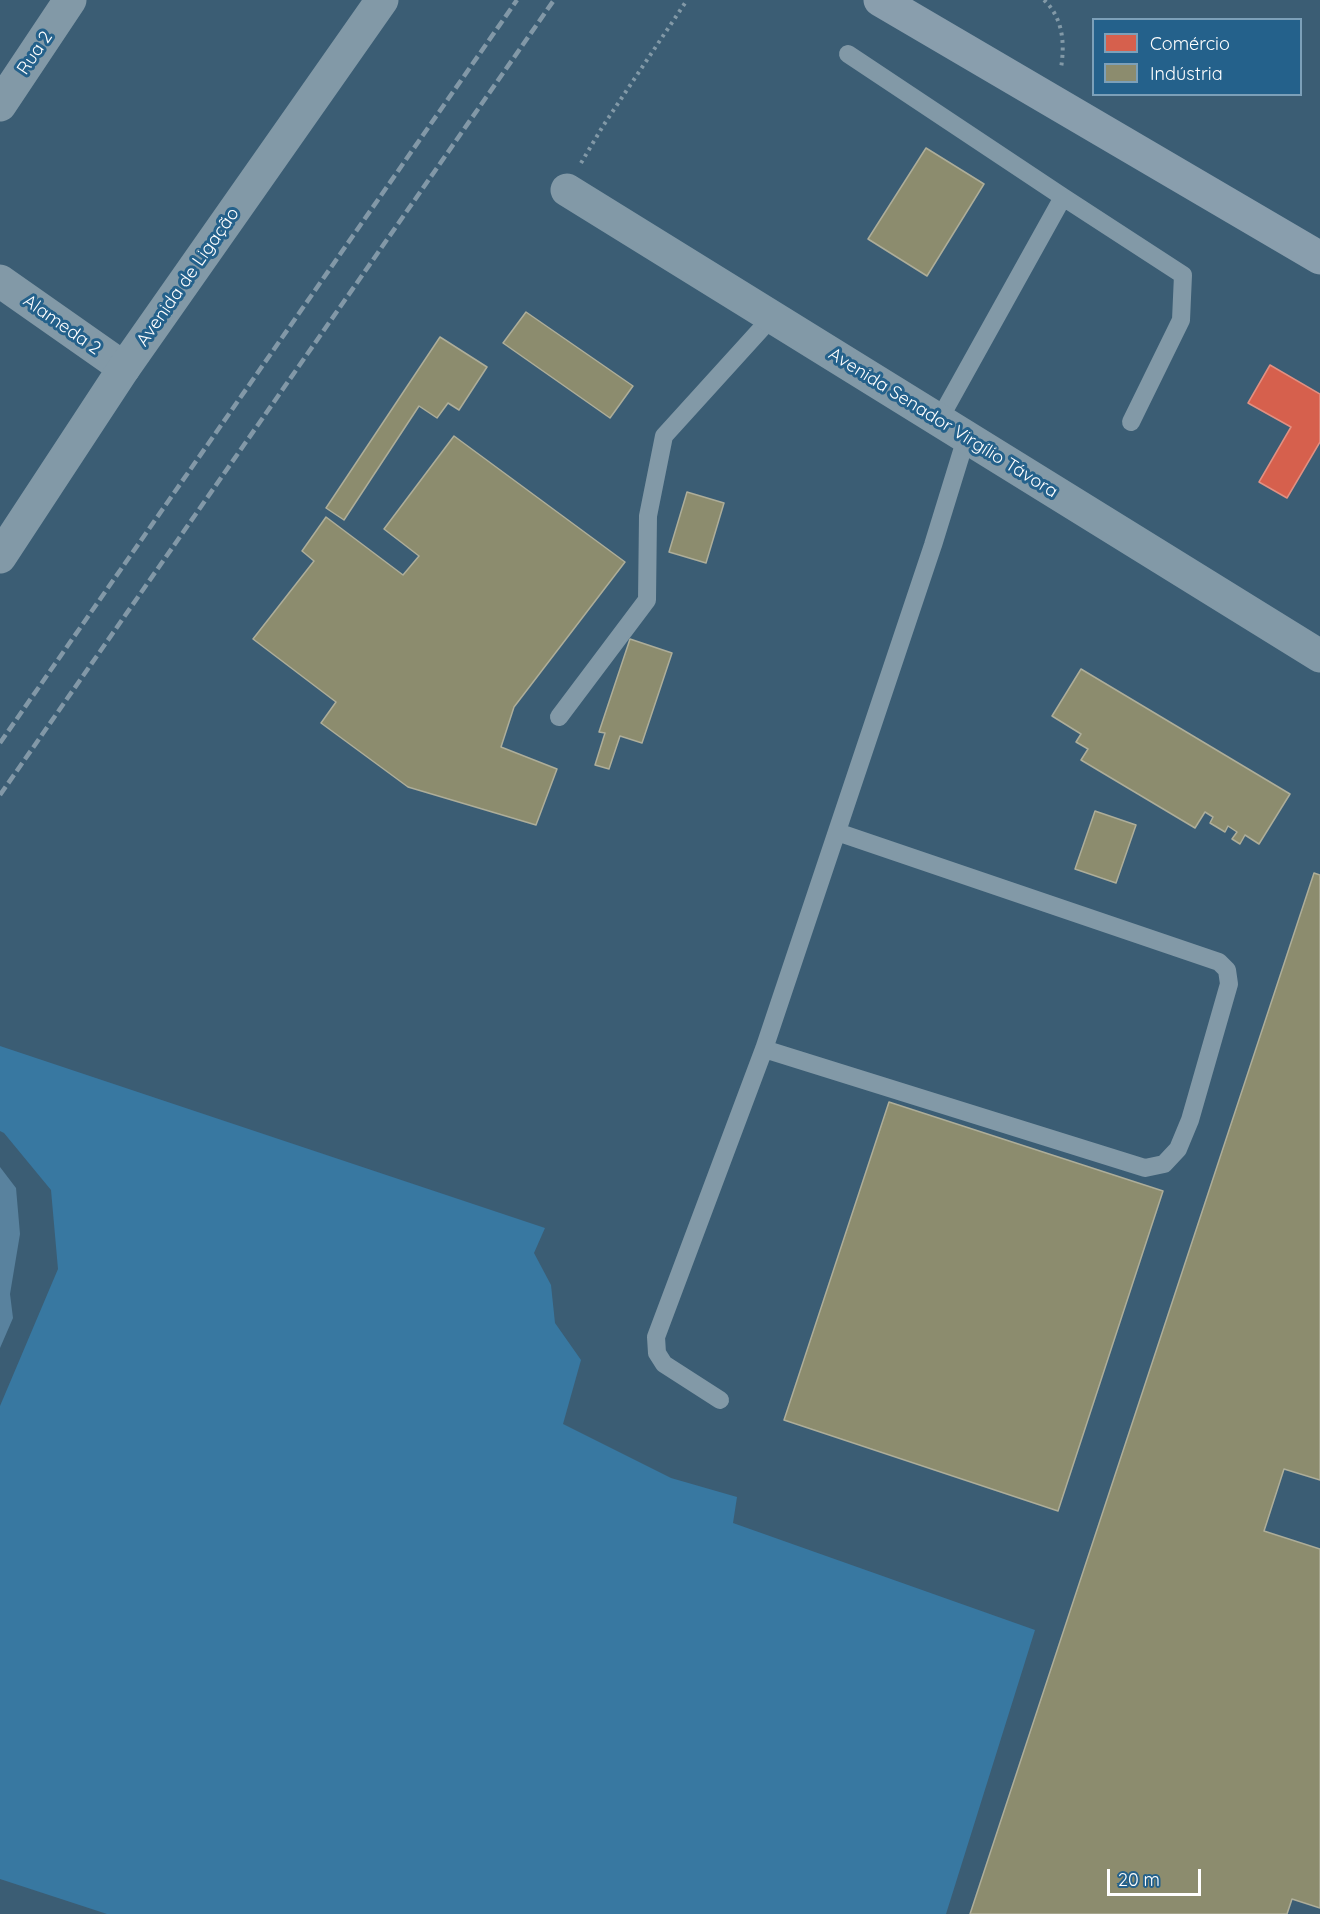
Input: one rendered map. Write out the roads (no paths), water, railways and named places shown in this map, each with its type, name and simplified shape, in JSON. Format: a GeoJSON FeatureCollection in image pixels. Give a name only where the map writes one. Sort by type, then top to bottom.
{"type":"FeatureCollection","features":[{"type":"Feature","properties":{"kind":"main road"},"geometry":{"type":"LineString","coordinates":[[880,0],[1320,258]]}},
{"type":"Feature","properties":{"kind":"street","name":"Rua 2"},"geometry":{"type":"LineString","coordinates":[[0,105],[70,0]]}},
{"type":"Feature","properties":{"kind":"street","name":"Avenida de Ligação"},"geometry":{"type":"LineString","coordinates":[[0,557],[124,369],[377,1]]}},
{"type":"Feature","properties":{"kind":"street","name":"Avenida Senador Virgílio Távora"},"geometry":{"type":"LineString","coordinates":[[567,190],[1320,656]]}},
{"type":"Feature","properties":{"kind":"street","name":"Alameda 2"},"geometry":{"type":"LineString","coordinates":[[0,281],[124,369]]}},
{"type":"Feature","properties":{"kind":"lane"},"geometry":{"type":"LineString","coordinates":[[848,54],[1183,275],[1181,320],[1131,422]]}},
{"type":"Feature","properties":{"kind":"lane"},"geometry":{"type":"LineString","coordinates":[[939,420],[1063,197]]}},
{"type":"Feature","properties":{"kind":"lane"},"geometry":{"type":"LineString","coordinates":[[559,717],[647,600],[648,516],[664,436],[772,317]]}},
{"type":"Feature","properties":{"kind":"lane"},"geometry":{"type":"LineString","coordinates":[[720,1400],[664,1364],[657,1353],[656,1337],[764,1049],[933,545],[966,438]]}},
{"type":"Feature","properties":{"kind":"lane"},"geometry":{"type":"LineString","coordinates":[[764,1049],[1145,1168],[1164,1164],[1178,1149],[1190,1120],[1229,984],[1227,970],[1219,962],[837,832]]}},
{"type":"Feature","properties":{"kind":"railway"},"geometry":{"type":"LineString","coordinates":[[0,743],[517,0]]}},
{"type":"Feature","properties":{"kind":"railway"},"geometry":{"type":"LineString","coordinates":[[0,795],[554,0]]}}]}
